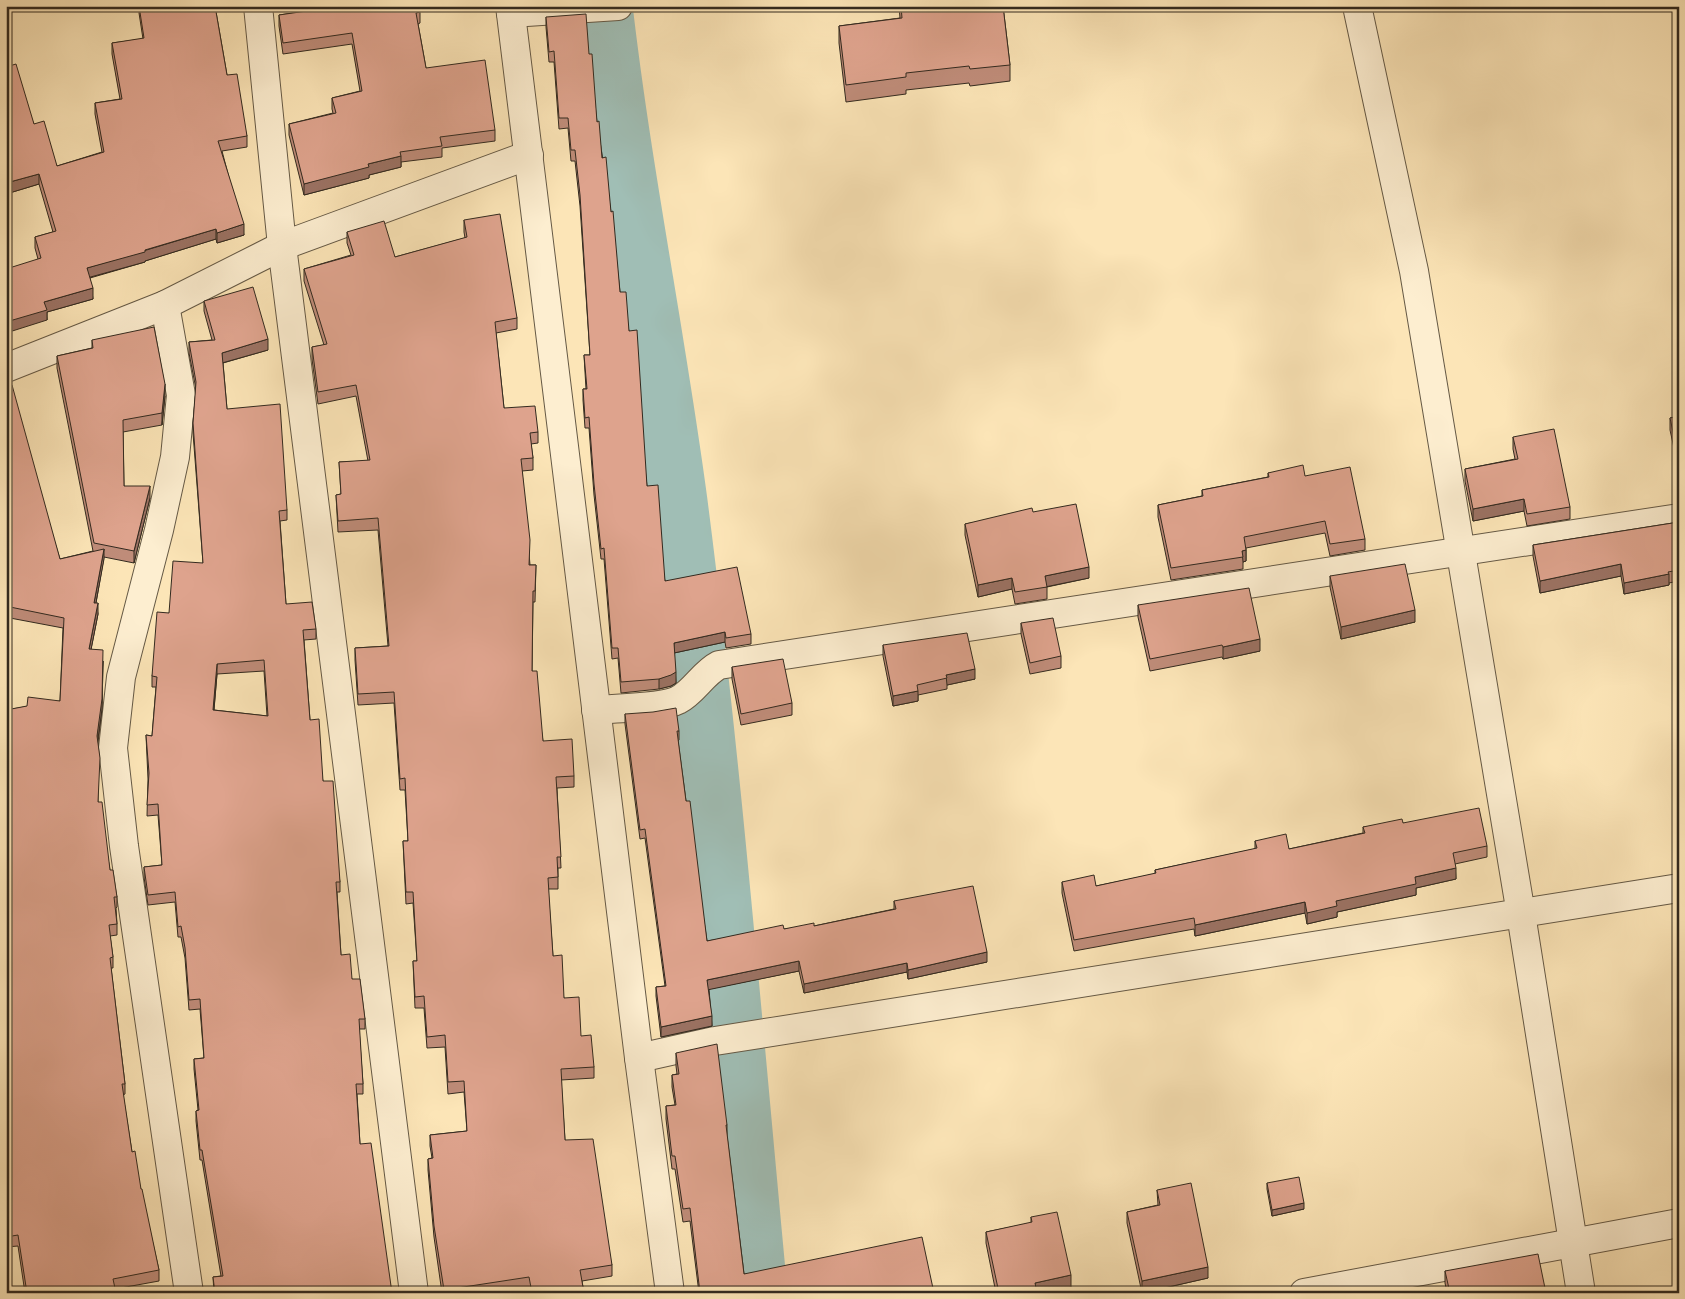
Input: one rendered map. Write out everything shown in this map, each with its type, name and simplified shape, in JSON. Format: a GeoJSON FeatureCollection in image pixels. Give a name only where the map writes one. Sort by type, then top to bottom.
{"type":"FeatureCollection","features":[{"type":"Feature","properties":{"kind":"street"},"geometry":{"type":"LineString","coordinates":[[258,6],[282,246],[414,1293]]}},
{"type":"Feature","properties":{"kind":"street"},"geometry":{"type":"LineString","coordinates":[[617,6],[511,10],[639,1058],[670,1293]]}},
{"type":"Feature","properties":{"kind":"street"},"geometry":{"type":"LineString","coordinates":[[1356,6],[1414,271],[1470,550],[1528,913],[1572,1242],[1581,1293]]}},
{"type":"Feature","properties":{"kind":"street"},"geometry":{"type":"LineString","coordinates":[[6,368],[165,305],[282,246],[529,155]]}},
{"type":"Feature","properties":{"kind":"street"},"geometry":{"type":"LineString","coordinates":[[165,305],[181,396],[175,457],[159,530],[121,677],[113,748],[124,846],[189,1293]]}},
{"type":"Feature","properties":{"kind":"street"},"geometry":{"type":"LineString","coordinates":[[596,710],[667,704],[679,700],[711,669],[720,665],[1679,518]]}},
{"type":"Feature","properties":{"kind":"street"},"geometry":{"type":"LineString","coordinates":[[639,1058],[715,1041],[1679,888]]}},
{"type":"Feature","properties":{"kind":"street"},"geometry":{"type":"LineString","coordinates":[[1304,1293],[1679,1223]]}},
{"type":"Feature","properties":{"kind":"building"},"geometry":{"type":"Polygon","coordinates":[[[139,6],[215,6],[227,75],[237,74],[247,136],[218,141],[244,224],[217,233],[216,229],[87,268],[93,288],[44,302],[47,310],[6,322],[6,269],[41,258],[35,237],[56,231],[39,174],[6,183],[6,67],[16,64],[34,124],[44,121],[57,166],[104,152],[95,103],[122,99],[112,43],[144,38],[139,6]]]}},
{"type":"Feature","properties":{"kind":"building"},"geometry":{"type":"Polygon","coordinates":[[[327,6],[419,6],[420,12],[416,13],[426,68],[485,60],[495,130],[440,137],[442,146],[400,152],[401,156],[368,164],[369,167],[304,184],[289,124],[336,113],[332,98],[362,91],[352,33],[283,43],[279,15],[327,8],[327,6]]]}},
{"type":"Feature","properties":{"kind":"building"},"geometry":{"type":"Polygon","coordinates":[[[901,6],[1003,6],[1010,65],[970,69],[969,66],[906,73],[906,77],[846,85],[839,26],[902,18],[901,6]]]}},
{"type":"Feature","properties":{"kind":"building"},"geometry":{"type":"Polygon","coordinates":[[[586,14],[589,54],[592,54],[597,122],[599,121],[602,158],[606,157],[611,212],[613,211],[620,292],[626,292],[629,331],[637,330],[647,486],[658,485],[665,581],[737,567],[751,634],[726,638],[725,632],[674,643],[676,672],[659,679],[621,682],[618,648],[612,648],[604,548],[601,549],[589,417],[585,418],[583,389],[587,389],[584,355],[590,355],[580,195],[575,150],[571,150],[568,118],[559,118],[554,51],[549,52],[546,17],[586,14]]]}},
{"type":"Feature","properties":{"kind":"building"},"geometry":{"type":"Polygon","coordinates":[[[500,214],[517,318],[495,322],[504,408],[535,406],[538,432],[530,433],[533,458],[521,459],[530,540],[529,565],[536,565],[535,591],[533,591],[532,671],[537,671],[543,741],[572,739],[574,776],[556,777],[561,857],[557,857],[558,877],[548,878],[553,956],[562,955],[564,998],[579,997],[581,1036],[591,1035],[594,1067],[561,1069],[565,1140],[593,1139],[612,1265],[580,1270],[584,1293],[532,1293],[529,1277],[444,1290],[434,1226],[428,1159],[433,1158],[430,1135],[467,1131],[464,1081],[448,1082],[445,1035],[427,1037],[424,996],[415,997],[413,961],[417,961],[413,892],[406,892],[403,841],[408,841],[405,778],[400,779],[394,692],[358,694],[355,648],[389,646],[378,518],[338,521],[336,495],[341,494],[339,462],[370,460],[356,385],[318,392],[312,347],[327,344],[304,269],[354,255],[347,232],[384,221],[395,257],[467,237],[464,220],[500,214]]]}},
{"type":"Feature","properties":{"kind":"building"},"geometry":{"type":"Polygon","coordinates":[[[253,287],[268,339],[222,353],[227,409],[280,404],[287,510],[279,511],[286,604],[312,602],[316,629],[303,630],[310,720],[319,719],[323,781],[333,781],[340,882],[336,882],[341,955],[350,954],[352,979],[360,979],[365,1019],[359,1019],[363,1084],[356,1084],[360,1144],[371,1143],[392,1293],[215,1293],[213,1277],[223,1276],[202,1150],[200,1150],[196,1111],[199,1110],[194,1059],[204,1058],[200,999],[189,1000],[185,948],[181,926],[178,927],[175,892],[148,895],[144,867],[162,865],[158,804],[147,805],[149,773],[146,735],[152,736],[157,677],[152,676],[157,612],[169,613],[173,561],[203,563],[193,423],[196,382],[189,342],[215,340],[204,301],[253,287]],[[264,660],[217,664],[213,710],[268,716],[264,660]]]}},
{"type":"Feature","properties":{"kind":"building"},"geometry":{"type":"Polygon","coordinates":[[[154,327],[165,384],[162,413],[123,420],[124,486],[150,486],[134,551],[94,543],[57,356],[93,348],[92,340],[154,327]]]}},
{"type":"Feature","properties":{"kind":"building"},"geometry":{"type":"Polygon","coordinates":[[[12,385],[60,559],[104,549],[94,603],[98,603],[89,649],[103,650],[102,699],[97,736],[100,758],[98,802],[102,802],[110,870],[113,870],[117,897],[114,897],[117,924],[109,925],[113,957],[110,958],[125,1084],[122,1084],[132,1152],[135,1151],[141,1189],[159,1270],[113,1279],[116,1293],[27,1293],[18,1235],[6,1237],[6,710],[27,706],[28,697],[60,701],[64,618],[10,607],[10,610],[6,610],[6,386],[12,385]]]}},
{"type":"Feature","properties":{"kind":"building"},"geometry":{"type":"Polygon","coordinates":[[[1679,416],[1679,460],[1670,418],[1679,416]]]}},
{"type":"Feature","properties":{"kind":"building"},"geometry":{"type":"Polygon","coordinates":[[[1554,429],[1570,507],[1527,514],[1524,499],[1473,509],[1465,469],[1518,459],[1513,437],[1554,429]]]}},
{"type":"Feature","properties":{"kind":"building"},"geometry":{"type":"Polygon","coordinates":[[[1303,465],[1305,476],[1350,467],[1365,539],[1330,544],[1325,521],[1244,537],[1246,550],[1242,551],[1243,557],[1171,568],[1158,505],[1203,496],[1202,490],[1269,477],[1268,473],[1303,465]]]}},
{"type":"Feature","properties":{"kind":"building"},"geometry":{"type":"Polygon","coordinates":[[[1076,504],[1089,567],[1045,576],[1047,587],[1015,592],[1012,578],[978,585],[965,524],[1032,508],[1033,512],[1076,504]]]}},
{"type":"Feature","properties":{"kind":"building"},"geometry":{"type":"Polygon","coordinates":[[[1679,522],[1679,570],[1668,572],[1669,574],[1624,583],[1621,564],[1540,581],[1533,545],[1679,522]]]}},
{"type":"Feature","properties":{"kind":"building"},"geometry":{"type":"Polygon","coordinates":[[[1405,564],[1415,610],[1341,627],[1330,576],[1405,564]]]}},
{"type":"Feature","properties":{"kind":"building"},"geometry":{"type":"Polygon","coordinates":[[[1249,588],[1260,639],[1150,659],[1138,605],[1249,588]]]}},
{"type":"Feature","properties":{"kind":"building"},"geometry":{"type":"Polygon","coordinates":[[[1053,618],[1061,656],[1030,663],[1021,623],[1053,618]]]}},
{"type":"Feature","properties":{"kind":"building"},"geometry":{"type":"Polygon","coordinates":[[[967,633],[975,669],[946,675],[947,678],[917,685],[918,691],[893,696],[883,645],[967,633]]]}},
{"type":"Feature","properties":{"kind":"building"},"geometry":{"type":"Polygon","coordinates":[[[783,659],[792,703],[741,714],[732,667],[783,659]]]}},
{"type":"Feature","properties":{"kind":"building"},"geometry":{"type":"Polygon","coordinates":[[[676,708],[686,801],[690,801],[707,941],[783,925],[784,929],[814,923],[814,926],[896,909],[894,901],[973,886],[987,952],[908,970],[907,963],[804,984],[799,961],[707,980],[712,1016],[661,1027],[656,987],[666,986],[645,829],[640,830],[625,714],[676,708]]]}},
{"type":"Feature","properties":{"kind":"building"},"geometry":{"type":"Polygon","coordinates":[[[1479,808],[1487,846],[1453,853],[1456,868],[1415,877],[1416,884],[1336,901],[1337,906],[1307,913],[1305,902],[1195,925],[1194,918],[1074,940],[1062,882],[1094,875],[1096,886],[1156,873],[1155,870],[1257,848],[1255,841],[1286,834],[1289,849],[1365,833],[1363,827],[1402,819],[1403,823],[1479,808]]]}},
{"type":"Feature","properties":{"kind":"building"},"geometry":{"type":"Polygon","coordinates":[[[717,1044],[744,1274],[922,1237],[934,1293],[700,1293],[690,1208],[683,1209],[675,1156],[672,1156],[666,1106],[676,1105],[672,1075],[679,1074],[676,1053],[717,1044]]]}},
{"type":"Feature","properties":{"kind":"building"},"geometry":{"type":"Polygon","coordinates":[[[1299,1177],[1304,1203],[1272,1210],[1267,1183],[1299,1177]]]}},
{"type":"Feature","properties":{"kind":"building"},"geometry":{"type":"Polygon","coordinates":[[[1191,1183],[1208,1267],[1142,1281],[1127,1212],[1160,1205],[1157,1190],[1191,1183]]]}},
{"type":"Feature","properties":{"kind":"building"},"geometry":{"type":"Polygon","coordinates":[[[1057,1212],[1071,1275],[1035,1283],[1037,1293],[999,1293],[986,1232],[1032,1222],[1031,1217],[1057,1212]]]}},
{"type":"Feature","properties":{"kind":"building"},"geometry":{"type":"Polygon","coordinates":[[[1538,1254],[1546,1293],[1450,1293],[1445,1271],[1538,1254]]]}},
{"type":"Feature","properties":{"kind":"waterway"},"geometry":{"type":"LineString","coordinates":[[603,6],[620,130],[669,440],[690,601],[721,897],[758,1293]]}}]}
